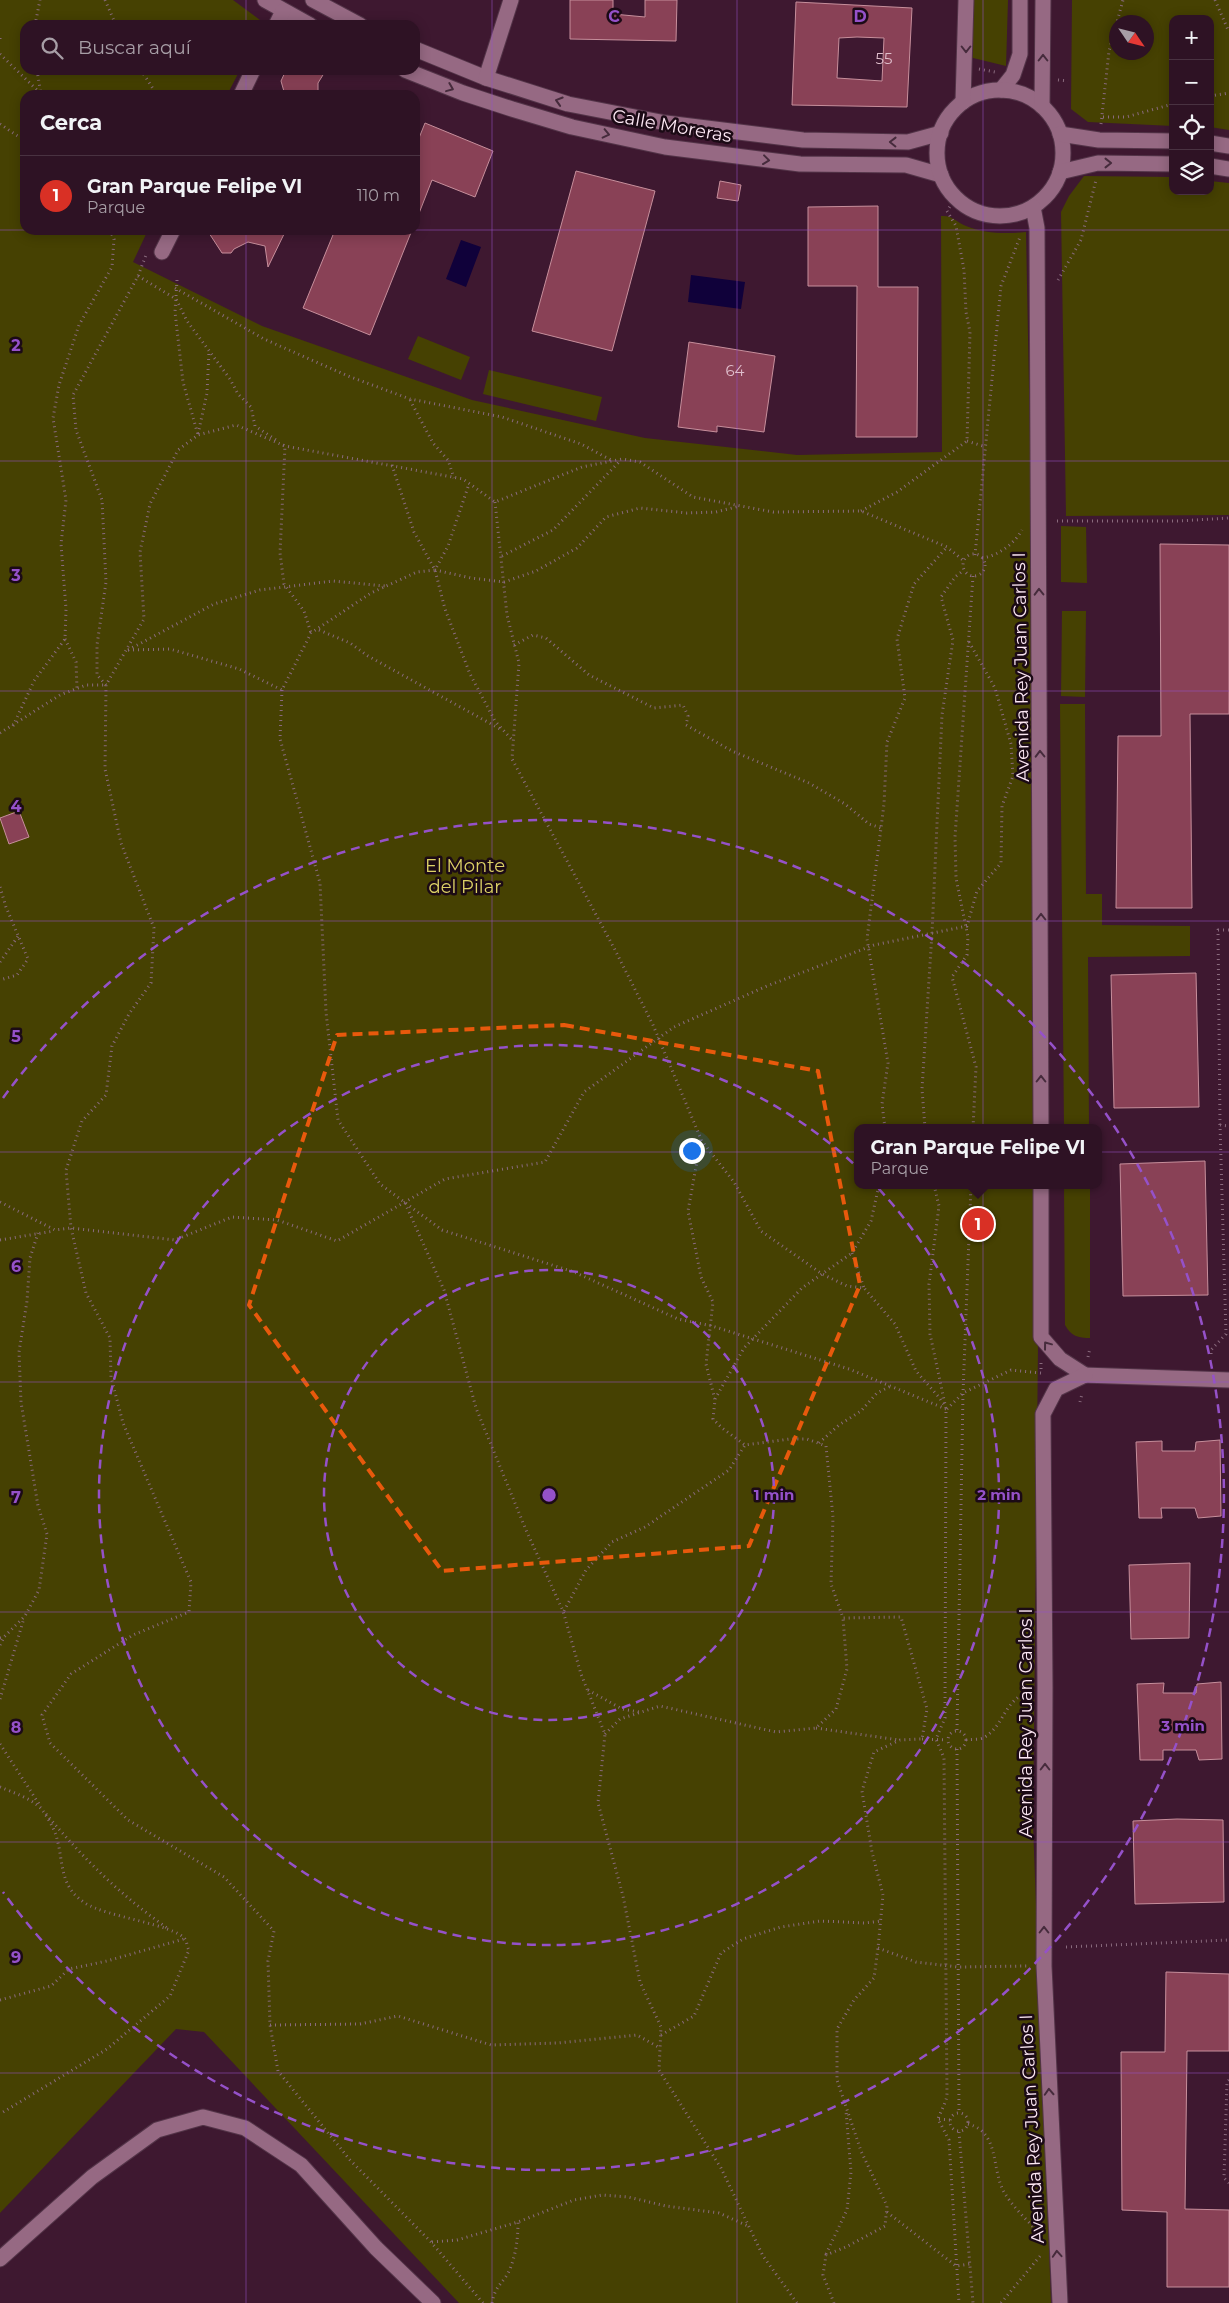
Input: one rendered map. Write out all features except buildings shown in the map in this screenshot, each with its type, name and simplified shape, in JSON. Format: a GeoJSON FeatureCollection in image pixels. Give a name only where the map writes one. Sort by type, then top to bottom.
{"type":"FeatureCollection","features":[{"type":"Feature","properties":{"kind":"street"},"geometry":{"type":"LineString","coordinates":[[265,0],[300,20]]}},
{"type":"Feature","properties":{"kind":"street"},"geometry":{"type":"LineString","coordinates":[[313,0],[351,20]]}},
{"type":"Feature","properties":{"kind":"street"},"geometry":{"type":"LineString","coordinates":[[486,78],[511,0]]}},
{"type":"Feature","properties":{"kind":"street"},"geometry":{"type":"LineString","coordinates":[[963,102],[966,0]]}},
{"type":"Feature","properties":{"kind":"street"},"geometry":{"type":"LineString","coordinates":[[1000,90],[1012,75],[1020,54],[1020,0]]}},
{"type":"Feature","properties":{"kind":"street"},"geometry":{"type":"LineString","coordinates":[[1042,106],[1043,0]]}},
{"type":"Feature","properties":{"kind":"street"},"geometry":{"type":"LineString","coordinates":[[278,20],[283,11]]}},
{"type":"Feature","properties":{"kind":"street","name":"Calle Moreras"},"geometry":{"type":"LineString","coordinates":[[420,51],[486,78],[568,104],[676,124],[803,140],[908,142],[941,133]]}},
{"type":"Feature","properties":{"kind":"street"},"geometry":{"type":"LineString","coordinates":[[243,90],[251,75]]}},
{"type":"Feature","properties":{"kind":"street","name":"Calle Moreras"},"geometry":{"type":"LineString","coordinates":[[418,75],[463,93],[572,127],[665,148],[800,164],[906,165],[941,175]]}},
{"type":"Feature","properties":{"kind":"street"},"geometry":{"type":"LineString","coordinates":[[1000,90],[1016,92],[1042,106],[1053,119],[1060,134],[1063,153],[1060,172],[1054,186],[1045,198],[1032,207],[1015,214],[997,216],[979,213],[963,204],[950,191],[941,175],[938,161],[941,133],[950,116],[963,102],[981,93],[1000,90]]}},
{"type":"Feature","properties":{"kind":"street"},"geometry":{"type":"LineString","coordinates":[[1060,134],[1099,140],[1169,141]]}},
{"type":"Feature","properties":{"kind":"street"},"geometry":{"type":"LineString","coordinates":[[1214,144],[1229,146]]}},
{"type":"Feature","properties":{"kind":"street"},"geometry":{"type":"LineString","coordinates":[[1060,172],[1098,163],[1169,164]]}},
{"type":"Feature","properties":{"kind":"street"},"geometry":{"type":"LineString","coordinates":[[1214,167],[1229,169]]}},
{"type":"Feature","properties":{"kind":"street","name":"Avenida Rey Juan Carlos I"},"geometry":{"type":"LineString","coordinates":[[1032,207],[1037,228],[1041,1124]]}},
{"type":"Feature","properties":{"kind":"street"},"geometry":{"type":"LineString","coordinates":[[162,252],[170,235]]}},
{"type":"Feature","properties":{"kind":"street"},"geometry":{"type":"LineString","coordinates":[[1041,1189],[1041,1337],[1060,1359],[1084,1375],[1229,1380]]}},
{"type":"Feature","properties":{"kind":"street","name":"Avenida Rey Juan Carlos I"},"geometry":{"type":"LineString","coordinates":[[1060,2303],[1044,1966],[1044,1414],[1056,1389],[1084,1375]]}},
{"type":"Feature","properties":{"kind":"street"},"geometry":{"type":"LineString","coordinates":[[0,2259],[92,2177],[157,2130],[204,2117],[245,2128],[301,2165],[376,2248],[433,2303]]}},
{"type":"Feature","properties":{"kind":"path"},"geometry":{"type":"LineString","coordinates":[[36,20],[40,0]]}},
{"type":"Feature","properties":{"kind":"path"},"geometry":{"type":"LineString","coordinates":[[106,0],[114,20]]}},
{"type":"Feature","properties":{"kind":"path"},"geometry":{"type":"LineString","coordinates":[[1100,127],[1103,117],[1109,51],[1123,0]]}},
{"type":"Feature","properties":{"kind":"path"},"geometry":{"type":"LineString","coordinates":[[1215,0],[1229,32]]}},
{"type":"Feature","properties":{"kind":"path"},"geometry":{"type":"LineString","coordinates":[[0,54],[20,74]]}},
{"type":"Feature","properties":{"kind":"path"},"geometry":{"type":"LineString","coordinates":[[977,68],[1000,72]]}},
{"type":"Feature","properties":{"kind":"path"},"geometry":{"type":"LineString","coordinates":[[21,75],[36,90]]}},
{"type":"Feature","properties":{"kind":"path"},"geometry":{"type":"LineString","coordinates":[[38,75],[40,90]]}},
{"type":"Feature","properties":{"kind":"path"},"geometry":{"type":"LineString","coordinates":[[143,75],[154,90]]}},
{"type":"Feature","properties":{"kind":"path"},"geometry":{"type":"LineString","coordinates":[[1214,95],[1229,93]]}},
{"type":"Feature","properties":{"kind":"path"},"geometry":{"type":"LineString","coordinates":[[1103,117],[1126,117],[1169,105]]}},
{"type":"Feature","properties":{"kind":"path"},"geometry":{"type":"LineString","coordinates":[[0,124],[20,138]]}},
{"type":"Feature","properties":{"kind":"path"},"geometry":{"type":"LineString","coordinates":[[1058,280],[1081,240],[1097,172]]}},
{"type":"Feature","properties":{"kind":"path"},"geometry":{"type":"LineString","coordinates":[[951,205],[947,211],[956,226],[964,270],[966,312],[970,332],[967,441]]}},
{"type":"Feature","properties":{"kind":"path"},"geometry":{"type":"LineString","coordinates":[[975,555],[1001,286],[1020,238],[1020,229]]}},
{"type":"Feature","properties":{"kind":"path"},"geometry":{"type":"LineString","coordinates":[[76,688],[76,662],[65,638],[66,609],[61,544],[66,500],[52,418],[59,385],[79,325],[112,267],[114,239],[112,235]]}},
{"type":"Feature","properties":{"kind":"path"},"geometry":{"type":"LineString","coordinates":[[106,685],[97,675],[97,645],[106,582],[102,500],[76,430],[73,395],[138,276],[176,299],[187,321],[230,379],[238,394],[251,406],[255,426],[285,446]]}},
{"type":"Feature","properties":{"kind":"path"},"geometry":{"type":"LineString","coordinates":[[177,280],[175,312],[182,382],[198,434]]}},
{"type":"Feature","properties":{"kind":"path"},"geometry":{"type":"LineString","coordinates":[[175,288],[232,321],[310,360],[410,399],[502,417],[581,444],[612,461]]}},
{"type":"Feature","properties":{"kind":"path"},"geometry":{"type":"LineString","coordinates":[[198,434],[207,393],[209,351]]}},
{"type":"Feature","properties":{"kind":"path"},"geometry":{"type":"LineString","coordinates":[[410,399],[433,443],[448,460],[454,478]]}},
{"type":"Feature","properties":{"kind":"path"},"geometry":{"type":"LineString","coordinates":[[483,2303],[431,2242],[350,2160],[278,2071],[270,2025],[268,1961],[274,1931],[224,1877],[128,1820],[50,1743],[42,1715],[72,1674],[133,1635],[189,1612],[191,1582],[123,1422],[111,1376],[110,1338],[86,1293],[71,1228],[66,1170],[82,1121],[106,1095],[112,1046],[129,1014],[151,982],[154,928],[121,843],[105,769],[106,685],[144,618],[140,552],[150,504],[178,450],[198,434],[236,425],[285,446],[463,479],[495,502],[507,615],[519,663],[512,759],[614,948],[658,1038],[701,1139],[734,1182],[761,1231],[822,1274],[847,1286],[864,1288]]}},
{"type":"Feature","properties":{"kind":"path"},"geometry":{"type":"LineString","coordinates":[[967,441],[986,447]]}},
{"type":"Feature","properties":{"kind":"path"},"geometry":{"type":"LineString","coordinates":[[861,511],[897,492],[967,441]]}},
{"type":"Feature","properties":{"kind":"path"},"geometry":{"type":"LineString","coordinates":[[285,446],[280,553],[287,587],[304,611],[311,633]]}},
{"type":"Feature","properties":{"kind":"path"},"geometry":{"type":"LineString","coordinates":[[502,556],[553,530],[622,459]]}},
{"type":"Feature","properties":{"kind":"path"},"geometry":{"type":"LineString","coordinates":[[495,502],[582,467],[622,459],[640,462],[693,497],[773,512],[861,511],[947,547],[964,561]]}},
{"type":"Feature","properties":{"kind":"path"},"geometry":{"type":"LineString","coordinates":[[392,465],[414,532],[435,570],[445,609],[470,674],[496,721],[514,741]]}},
{"type":"Feature","properties":{"kind":"path"},"geometry":{"type":"LineString","coordinates":[[435,570],[448,546],[469,484]]}},
{"type":"Feature","properties":{"kind":"path"},"geometry":{"type":"LineString","coordinates":[[742,506],[716,512],[688,513],[640,508],[606,517],[577,548],[536,571],[504,582],[470,578],[435,570],[417,572],[371,593],[319,630],[311,633],[282,690],[280,739],[320,882],[326,1012],[338,1120],[380,1184],[442,1230],[574,1272],[678,1319],[712,1326],[849,1368],[946,1409]]}},
{"type":"Feature","properties":{"kind":"path"},"geometry":{"type":"LineString","coordinates":[[1057,521],[1178,521],[1229,518]]}},
{"type":"Feature","properties":{"kind":"path"},"geometry":{"type":"LineString","coordinates":[[964,570],[964,561],[969,556],[975,555],[982,558],[998,553],[1017,538],[1023,527]]}},
{"type":"Feature","properties":{"kind":"path"},"geometry":{"type":"LineString","coordinates":[[884,1124],[882,1104],[888,1063],[868,939],[881,828],[887,742],[905,698],[897,639],[914,584],[947,547]]}},
{"type":"Feature","properties":{"kind":"path"},"geometry":{"type":"LineString","coordinates":[[973,576],[983,572],[985,565],[982,558]]}},
{"type":"Feature","properties":{"kind":"path"},"geometry":{"type":"LineString","coordinates":[[964,570],[973,576]]}},
{"type":"Feature","properties":{"kind":"path"},"geometry":{"type":"LineString","coordinates":[[925,1124],[922,1090],[932,933],[942,714],[953,640],[941,598],[955,577],[964,570]]}},
{"type":"Feature","properties":{"kind":"path"},"geometry":{"type":"LineString","coordinates":[[973,576],[955,837],[956,878],[967,926],[967,955],[952,977],[956,1000],[976,1067],[973,1124]]}},
{"type":"Feature","properties":{"kind":"path"},"geometry":{"type":"LineString","coordinates":[[127,650],[214,604],[260,590],[334,581],[386,586]]}},
{"type":"Feature","properties":{"kind":"path"},"geometry":{"type":"LineString","coordinates":[[319,630],[350,643],[368,656],[505,732]]}},
{"type":"Feature","properties":{"kind":"path"},"geometry":{"type":"LineString","coordinates":[[514,645],[533,635],[546,638],[590,675],[654,708],[683,705],[688,716],[686,725],[693,730],[732,751],[809,783],[845,804],[870,824],[881,828]]}},
{"type":"Feature","properties":{"kind":"path"},"geometry":{"type":"LineString","coordinates":[[13,726],[34,681],[65,638]]}},
{"type":"Feature","properties":{"kind":"path"},"geometry":{"type":"LineString","coordinates":[[967,926],[977,891],[1001,862],[1002,806],[1014,776],[1012,744],[995,688],[969,641]]}},
{"type":"Feature","properties":{"kind":"path"},"geometry":{"type":"LineString","coordinates":[[127,650],[170,649],[239,669],[282,690]]}},
{"type":"Feature","properties":{"kind":"path"},"geometry":{"type":"LineString","coordinates":[[0,733],[60,695],[86,685],[106,685]]}},
{"type":"Feature","properties":{"kind":"path"},"geometry":{"type":"LineString","coordinates":[[1014,776],[1030,780]]}},
{"type":"Feature","properties":{"kind":"path"},"geometry":{"type":"LineString","coordinates":[[0,887],[6,907],[28,959],[17,975],[0,980]]}},
{"type":"Feature","properties":{"kind":"path"},"geometry":{"type":"LineString","coordinates":[[0,1240],[71,1228],[176,1240],[232,1218],[277,1220],[337,1241],[445,1179],[545,1162],[584,1092],[674,1027],[759,990],[869,947],[967,926]]}},
{"type":"Feature","properties":{"kind":"path"},"geometry":{"type":"LineString","coordinates":[[1211,1354],[1211,1350],[1226,1334],[1220,1125],[1218,930],[1229,930]]}},
{"type":"Feature","properties":{"kind":"path"},"geometry":{"type":"LineString","coordinates":[[0,962],[19,935]]}},
{"type":"Feature","properties":{"kind":"path"},"geometry":{"type":"LineString","coordinates":[[1220,1125],[1229,1126]]}},
{"type":"Feature","properties":{"kind":"path"},"geometry":{"type":"LineString","coordinates":[[701,1139],[688,1211],[701,1277],[713,1302],[712,1326],[706,1364],[715,1400],[713,1419],[745,1445],[790,1439],[807,1439],[826,1446],[833,1517],[831,1584],[843,1618],[847,1669],[836,1709],[816,1728]]}},
{"type":"Feature","properties":{"kind":"path"},"geometry":{"type":"LineString","coordinates":[[715,1400],[744,1348],[802,1288],[852,1253],[871,1221],[878,1189]]}},
{"type":"Feature","properties":{"kind":"path"},"geometry":{"type":"LineString","coordinates":[[935,1189],[939,1206],[929,1284],[930,1334],[946,1409],[945,1718],[936,1739],[944,1758],[947,2100],[938,2119]]}},
{"type":"Feature","properties":{"kind":"path"},"geometry":{"type":"LineString","coordinates":[[957,1730],[963,1393],[971,1189]]}},
{"type":"Feature","properties":{"kind":"path"},"geometry":{"type":"LineString","coordinates":[[0,1202],[55,1230]]}},
{"type":"Feature","properties":{"kind":"path"},"geometry":{"type":"LineString","coordinates":[[405,1202],[444,1290],[476,1408],[526,1530],[563,1611],[587,1690],[605,1734],[598,1803],[623,1896],[640,1982],[661,2027],[659,2070],[721,2168],[763,2256],[797,2303]]}},
{"type":"Feature","properties":{"kind":"path"},"geometry":{"type":"LineString","coordinates":[[0,1699],[24,1616],[39,1590],[48,1534],[38,1506],[21,1402],[18,1352],[27,1301],[30,1258],[38,1233]]}},
{"type":"Feature","properties":{"kind":"path"},"geometry":{"type":"LineString","coordinates":[[852,1253],[864,1288],[895,1324],[916,1371],[938,1396],[946,1409]]}},
{"type":"Feature","properties":{"kind":"path"},"geometry":{"type":"LineString","coordinates":[[946,1409],[963,1393],[1011,1370],[1041,1373],[1041,1367]]}},
{"type":"Feature","properties":{"kind":"path"},"geometry":{"type":"LineString","coordinates":[[818,1443],[861,1410],[877,1393],[891,1386]]}},
{"type":"Feature","properties":{"kind":"path"},"geometry":{"type":"LineString","coordinates":[[563,1611],[586,1570],[612,1542],[645,1528],[729,1470],[745,1445]]}},
{"type":"Feature","properties":{"kind":"path"},"geometry":{"type":"LineString","coordinates":[[0,1645],[2,1637],[24,1616]]}},
{"type":"Feature","properties":{"kind":"path"},"geometry":{"type":"LineString","coordinates":[[843,1618],[901,1617],[928,1709],[922,1739]]}},
{"type":"Feature","properties":{"kind":"path"},"geometry":{"type":"LineString","coordinates":[[966,1740],[984,1738],[996,1726],[1013,1700],[1023,1694],[1045,1687]]}},
{"type":"Feature","properties":{"kind":"path"},"geometry":{"type":"LineString","coordinates":[[587,1690],[622,1709],[642,1712]]}},
{"type":"Feature","properties":{"kind":"path"},"geometry":{"type":"LineString","coordinates":[[605,1734],[620,1719],[660,1706],[776,1732],[816,1728],[900,1740],[947,1740]]}},
{"type":"Feature","properties":{"kind":"path"},"geometry":{"type":"LineString","coordinates":[[957,1730],[963,1733],[966,1740],[963,1746],[956,1749],[950,1746],[947,1740],[950,1733],[957,1730]]}},
{"type":"Feature","properties":{"kind":"path"},"geometry":{"type":"LineString","coordinates":[[826,2255],[846,2247],[885,2226],[888,2206],[861,2151],[837,2080],[837,2029],[854,2000],[874,1978],[881,1921],[883,1895],[872,1852],[862,1791],[874,1752],[900,1740]]}},
{"type":"Feature","properties":{"kind":"path"},"geometry":{"type":"LineString","coordinates":[[0,1744],[42,1810],[57,1838],[59,1860],[65,1882],[84,1902],[115,1915],[169,1930]]}},
{"type":"Feature","properties":{"kind":"path"},"geometry":{"type":"LineString","coordinates":[[956,1749],[958,2113]]}},
{"type":"Feature","properties":{"kind":"path"},"geometry":{"type":"LineString","coordinates":[[0,1787],[22,1796],[42,1810],[92,1867],[131,1902],[184,1939],[189,1950],[170,1996],[107,2050],[0,2114]]}},
{"type":"Feature","properties":{"kind":"path"},"geometry":{"type":"LineString","coordinates":[[661,2035],[694,2016],[721,1953],[743,1939],[781,1927],[820,1921],[865,1923],[881,1921]]}},
{"type":"Feature","properties":{"kind":"path"},"geometry":{"type":"LineString","coordinates":[[0,2000],[51,1986],[68,1968],[107,1960],[184,1939]]}},
{"type":"Feature","properties":{"kind":"path"},"geometry":{"type":"LineString","coordinates":[[1066,1947],[1229,1940]]}},
{"type":"Feature","properties":{"kind":"path"},"geometry":{"type":"LineString","coordinates":[[878,1948],[916,1962],[946,1966],[1044,1966]]}},
{"type":"Feature","properties":{"kind":"path"},"geometry":{"type":"LineString","coordinates":[[270,2025],[360,2024],[398,2016],[491,2045],[558,2042],[637,2035],[660,2048]]}},
{"type":"Feature","properties":{"kind":"path"},"geometry":{"type":"LineString","coordinates":[[1229,2080],[1226,2082],[1224,2178],[1229,2183]]}},
{"type":"Feature","properties":{"kind":"path"},"geometry":{"type":"LineString","coordinates":[[834,2303],[823,2275],[826,2255],[847,2210],[851,2172],[846,2105]]}},
{"type":"Feature","properties":{"kind":"path"},"geometry":{"type":"LineString","coordinates":[[958,2113],[966,2115],[968,2124],[966,2129],[960,2132],[953,2130],[950,2120],[952,2116],[958,2113]]}},
{"type":"Feature","properties":{"kind":"path"},"geometry":{"type":"LineString","coordinates":[[938,2119],[950,2120]]}},
{"type":"Feature","properties":{"kind":"path"},"geometry":{"type":"LineString","coordinates":[[938,2119],[949,2140],[959,2303]]}},
{"type":"Feature","properties":{"kind":"path"},"geometry":{"type":"LineString","coordinates":[[968,2124],[975,2126],[987,2135],[1004,2191],[1036,2231],[1056,2237],[1001,2303]]}},
{"type":"Feature","properties":{"kind":"path"},"geometry":{"type":"LineString","coordinates":[[960,2132],[973,2303]]}},
{"type":"Feature","properties":{"kind":"path"},"geometry":{"type":"LineString","coordinates":[[431,2242],[457,2240],[518,2222],[574,2200],[602,2195],[628,2197],[666,2206],[719,2213],[749,2227]]}},
{"type":"Feature","properties":{"kind":"path"},"geometry":{"type":"LineString","coordinates":[[886,2212],[956,2266],[970,2264]]}},
{"type":"Feature","properties":{"kind":"path"},"geometry":{"type":"LineString","coordinates":[[492,2303],[494,2291],[510,2270],[518,2241],[518,2222]]}},
{"type":"Feature","properties":{"kind":"highlighted area"},"geometry":{"type":"Polygon","coordinates":[[[564,1025],[818,1071],[860,1285],[749,1546],[442,1571],[249,1305],[337,1035],[564,1025]]]}},
{"type":"Feature","properties":{"kind":"green space","name":"El Monte del Pilar"},"geometry":{"type":"Polygon","coordinates":[[[0,0],[233,0],[260,20],[20,20],[20,75],[237,75],[230,90],[20,90],[20,235],[146,235],[133,262],[262,326],[472,400],[645,438],[797,455],[942,452],[941,216],[952,218],[966,226],[981,231],[1026,232],[1031,493],[1033,1124],[854,1124],[854,1189],[1034,1189],[1038,1347],[1033,1825],[1051,2303],[459,2303],[204,2032],[176,2029],[0,2213],[0,0]]]}},
{"type":"Feature","properties":{"kind":"green space"},"geometry":{"type":"Polygon","coordinates":[[[970,0],[1008,0],[1006,66],[969,57],[970,0]]]}},
{"type":"Feature","properties":{"kind":"green space"},"geometry":{"type":"Polygon","coordinates":[[[1072,0],[1229,0],[1229,130],[1214,128],[1214,15],[1169,15],[1169,126],[1088,122],[1071,109],[1072,0]]]}},
{"type":"Feature","properties":{"kind":"green space"},"geometry":{"type":"Polygon","coordinates":[[[1084,176],[1169,177],[1169,195],[1214,195],[1214,181],[1229,183],[1229,515],[1066,516],[1061,212],[1069,196],[1084,176]]]}},
{"type":"Feature","properties":{"kind":"green space"},"geometry":{"type":"Polygon","coordinates":[[[418,336],[470,357],[461,380],[408,359],[418,336]]]}},
{"type":"Feature","properties":{"kind":"green space"},"geometry":{"type":"Polygon","coordinates":[[[489,370],[602,397],[596,421],[483,394],[489,370]]]}},
{"type":"Feature","properties":{"kind":"green space"},"geometry":{"type":"Polygon","coordinates":[[[1061,526],[1086,527],[1087,583],[1061,582],[1061,526]]]}},
{"type":"Feature","properties":{"kind":"green space"},"geometry":{"type":"Polygon","coordinates":[[[1062,611],[1086,611],[1085,697],[1061,696],[1062,611]]]}},
{"type":"Feature","properties":{"kind":"green space"},"geometry":{"type":"Polygon","coordinates":[[[1060,704],[1085,704],[1086,894],[1102,894],[1102,925],[1190,926],[1190,956],[1088,957],[1089,1124],[1064,1124],[1060,704]]]}},
{"type":"Feature","properties":{"kind":"green space"},"geometry":{"type":"Polygon","coordinates":[[[1064,1189],[1090,1189],[1090,1338],[1075,1336],[1065,1325],[1064,1189]]]}},
{"type":"Feature","properties":{"kind":"shaded area"},"geometry":{"type":"Polygon","coordinates":[[[461,240],[481,247],[466,287],[446,279],[461,240]]]}},
{"type":"Feature","properties":{"kind":"shaded area"},"geometry":{"type":"Polygon","coordinates":[[[691,275],[745,282],[741,309],[688,302],[691,275]]]}},
{"type":"Feature","properties":{"kind":"place","name":"Gran Parque Felipe VI"},"geometry":{"type":"Point","coordinates":[978,1224]}}]}
